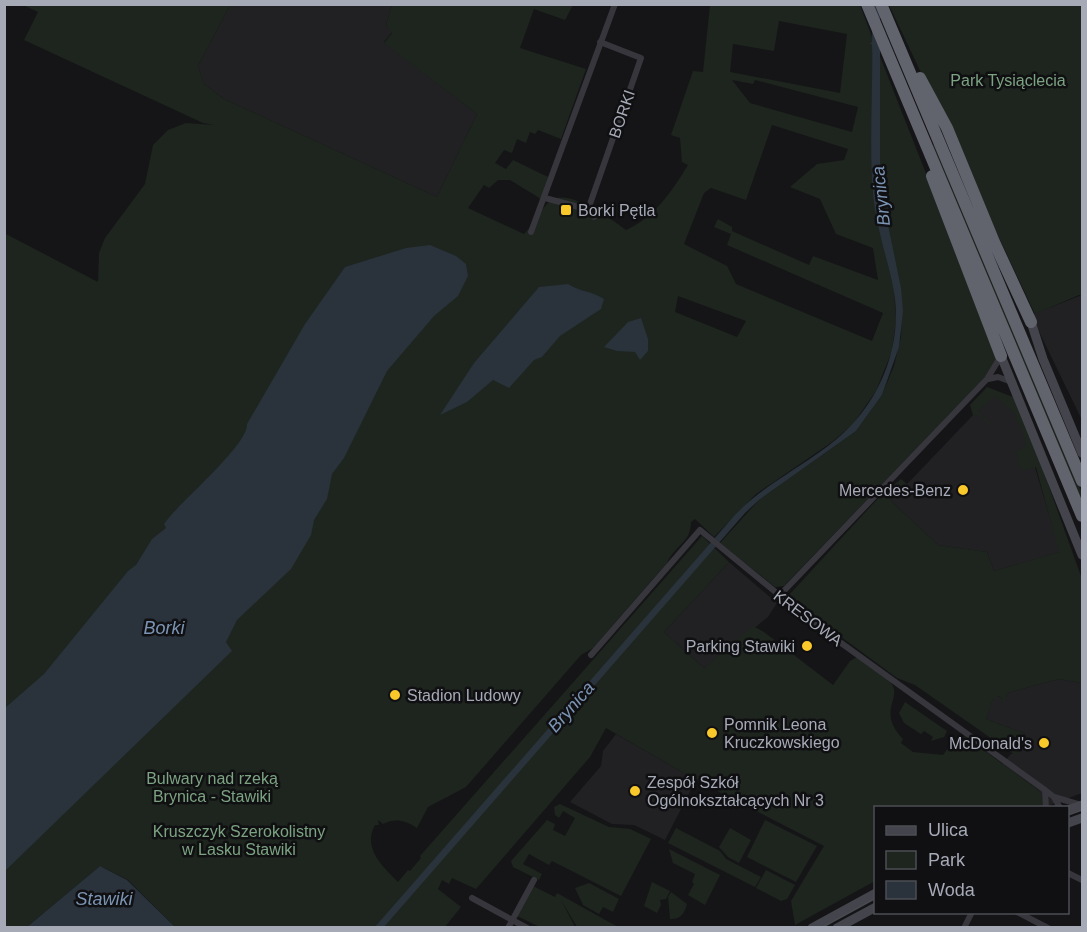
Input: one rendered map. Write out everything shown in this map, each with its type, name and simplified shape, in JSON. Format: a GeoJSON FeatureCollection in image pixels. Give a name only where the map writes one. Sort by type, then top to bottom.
{"type":"FeatureCollection","features":[{"type":"Feature","properties":{"kind":"highway"},"geometry":{"type":"LineString","coordinates":[[867,4],[1083,516]]}},
{"type":"Feature","properties":{"kind":"highway"},"geometry":{"type":"LineString","coordinates":[[883,9],[1083,481]]}},
{"type":"Feature","properties":{"kind":"highway"},"geometry":{"type":"LineString","coordinates":[[898,44],[912,62],[947,128],[994,242],[1031,322]]}},
{"type":"Feature","properties":{"kind":"highway"},"geometry":{"type":"LineString","coordinates":[[918,125],[934,184],[1001,356]]}},
{"type":"Feature","properties":{"kind":"main road"},"geometry":{"type":"LineString","coordinates":[[1031,322],[1043,359],[1083,453]]}},
{"type":"Feature","properties":{"kind":"main road"},"geometry":{"type":"LineString","coordinates":[[1001,356],[1083,555]]}},
{"type":"Feature","properties":{"kind":"main road"},"geometry":{"type":"LineString","coordinates":[[812,927],[874,894]]}},
{"type":"Feature","properties":{"kind":"main road"},"geometry":{"type":"LineString","coordinates":[[837,927],[874,908]]}},
{"type":"Feature","properties":{"kind":"street"},"geometry":{"type":"LineString","coordinates":[[531,232],[615,4]]}},
{"type":"Feature","properties":{"kind":"street","name":"BORKI"},"geometry":{"type":"LineString","coordinates":[[586,209],[590,204],[641,57],[600,42]]}},
{"type":"Feature","properties":{"kind":"street"},"geometry":{"type":"LineString","coordinates":[[544,198],[586,209],[594,218]]}},
{"type":"Feature","properties":{"kind":"street"},"geometry":{"type":"LineString","coordinates":[[778,596],[987,379],[1001,356]]}},
{"type":"Feature","properties":{"kind":"street"},"geometry":{"type":"LineString","coordinates":[[987,379],[998,377],[1012,382]]}},
{"type":"Feature","properties":{"kind":"street","name":"KRESOWA"},"geometry":{"type":"LineString","coordinates":[[591,655],[700,530],[778,596],[1054,797]]}},
{"type":"Feature","properties":{"kind":"street"},"geometry":{"type":"LineString","coordinates":[[1045,790],[1046,806]]}},
{"type":"Feature","properties":{"kind":"street"},"geometry":{"type":"LineString","coordinates":[[1054,797],[1082,805]]}},
{"type":"Feature","properties":{"kind":"street"},"geometry":{"type":"LineString","coordinates":[[1054,797],[1059,806]]}},
{"type":"Feature","properties":{"kind":"street"},"geometry":{"type":"LineString","coordinates":[[1069,873],[1083,880]]}},
{"type":"Feature","properties":{"kind":"street"},"geometry":{"type":"LineString","coordinates":[[508,927],[534,880]]}},
{"type":"Feature","properties":{"kind":"street"},"geometry":{"type":"LineString","coordinates":[[472,898],[527,927]]}},
{"type":"Feature","properties":{"kind":"street"},"geometry":{"type":"LineString","coordinates":[[1021,914],[1048,927]]}},
{"type":"Feature","properties":{"kind":"shaded area"},"geometry":{"type":"Polygon","coordinates":[[[230,5],[392,5],[386,25],[392,32],[384,42],[477,114],[437,197],[224,99],[204,84],[198,66],[230,5]]]}},
{"type":"Feature","properties":{"kind":"shaded area"},"geometry":{"type":"Polygon","coordinates":[[[1082,295],[1082,420],[1031,315],[1082,295]]]}},
{"type":"Feature","properties":{"kind":"shaded area"},"geometry":{"type":"Polygon","coordinates":[[[995,392],[1019,413],[1060,552],[994,571],[987,552],[938,545],[891,501],[995,392]]]}},
{"type":"Feature","properties":{"kind":"shaded area"},"geometry":{"type":"Polygon","coordinates":[[[729,562],[777,603],[768,617],[704,668],[664,632],[729,562]]]}},
{"type":"Feature","properties":{"kind":"shaded area"},"geometry":{"type":"Polygon","coordinates":[[[1059,679],[1082,683],[1082,793],[1045,806],[1038,790],[1002,764],[1011,754],[1017,753],[1026,734],[986,719],[993,698],[998,696],[1002,698],[1001,700],[1007,693],[1059,679]]]}},
{"type":"Feature","properties":{"kind":"shaded area","name":"Zespół Szkół Ogólnokształcących Nr 3"},"geometry":{"type":"Polygon","coordinates":[[[616,734],[696,780],[665,840],[634,825],[612,824],[570,802],[601,766],[603,751],[616,734]]]}},
{"type":"Feature","properties":{"kind":"green space"},"geometry":{"type":"Polygon","coordinates":[[[23,5],[230,5],[198,66],[204,84],[224,99],[437,197],[477,114],[384,43],[392,33],[386,25],[392,5],[573,5],[565,20],[534,9],[520,48],[586,69],[561,139],[538,130],[535,134],[530,132],[526,143],[517,139],[512,153],[504,150],[495,163],[506,169],[513,160],[548,177],[541,199],[510,180],[498,180],[489,188],[484,185],[468,208],[524,234],[550,201],[568,198],[590,206],[626,230],[654,211],[688,165],[682,162],[680,138],[671,135],[693,71],[703,72],[710,5],[860,5],[872,37],[873,178],[876,212],[894,290],[896,320],[892,351],[876,391],[853,424],[832,442],[756,494],[714,537],[695,519],[691,522],[688,535],[667,563],[593,648],[581,655],[466,787],[428,807],[417,828],[400,821],[383,824],[378,820],[379,825],[375,825],[371,842],[376,856],[398,882],[702,536],[729,562],[664,632],[704,668],[753,626],[833,685],[850,661],[857,657],[891,683],[894,694],[891,721],[903,739],[901,743],[913,752],[943,755],[956,738],[966,737],[1038,790],[1044,800],[1044,806],[874,806],[874,882],[795,925],[791,901],[824,846],[696,780],[606,728],[590,757],[476,889],[452,878],[449,884],[442,880],[438,889],[461,907],[445,927],[175,927],[128,880],[100,866],[27,927],[5,927],[4,233],[98,282],[99,253],[105,238],[145,184],[153,145],[168,130],[186,123],[214,125],[203,123],[24,40],[38,12],[23,5]],[[779,21],[774,51],[733,44],[730,72],[840,93],[847,34],[779,21]],[[732,80],[750,103],[852,132],[858,107],[755,80],[753,84],[732,80]],[[772,125],[746,200],[711,188],[704,193],[684,244],[727,266],[736,284],[872,341],[883,313],[727,245],[731,234],[714,227],[718,219],[732,227],[732,231],[809,265],[813,256],[878,280],[873,248],[836,234],[820,199],[790,187],[817,164],[844,160],[848,149],[772,125]],[[678,296],[675,312],[737,337],[746,321],[678,296]]]}},
{"type":"Feature","properties":{"kind":"green space","name":"Park Tysiąclecia"},"geometry":{"type":"Polygon","coordinates":[[[889,5],[1082,5],[1082,296],[1079,295],[1035,314],[889,5]]]}},
{"type":"Feature","properties":{"kind":"green space"},"geometry":{"type":"Polygon","coordinates":[[[879,54],[994,346],[996,359],[992,370],[784,586],[775,587],[720,543],[759,500],[856,431],[882,395],[894,366],[901,337],[902,305],[880,186],[879,54]]]}},
{"type":"Feature","properties":{"kind":"green space"},"geometry":{"type":"Polygon","coordinates":[[[936,144],[1082,493],[1082,504],[932,146],[936,144]]]}},
{"type":"Feature","properties":{"kind":"green space"},"geometry":{"type":"Polygon","coordinates":[[[987,387],[1013,397],[1043,470],[1082,579],[1082,683],[1059,679],[1007,693],[1005,701],[1001,701],[1002,698],[998,696],[996,700],[993,699],[986,719],[1026,734],[1021,746],[1017,743],[1018,738],[1009,735],[1008,742],[1020,750],[1015,755],[915,685],[897,678],[791,600],[789,595],[883,493],[901,479],[907,484],[891,501],[938,545],[987,552],[994,571],[1059,552],[1036,467],[1022,471],[1015,450],[1020,451],[1026,444],[1021,425],[1015,419],[1017,416],[995,396],[978,411],[991,424],[989,425],[980,416],[973,415],[970,405],[987,387]]]}},
{"type":"Feature","properties":{"kind":"green space"},"geometry":{"type":"Polygon","coordinates":[[[905,702],[947,731],[944,737],[931,741],[933,737],[924,731],[921,734],[904,723],[899,713],[905,702]]]}},
{"type":"Feature","properties":{"kind":"green space"},"geometry":{"type":"Polygon","coordinates":[[[560,804],[609,827],[630,829],[651,839],[621,896],[552,861],[549,865],[529,854],[523,864],[542,874],[539,880],[513,867],[511,861],[547,820],[555,824],[553,830],[565,836],[575,818],[563,811],[559,818],[555,815],[554,807],[560,804]]]}},
{"type":"Feature","properties":{"kind":"green space"},"geometry":{"type":"Polygon","coordinates":[[[765,820],[817,846],[796,882],[747,857],[765,820]]]}},
{"type":"Feature","properties":{"kind":"green space"},"geometry":{"type":"Polygon","coordinates":[[[676,828],[720,851],[726,859],[761,877],[755,887],[668,843],[676,828]]]}},
{"type":"Feature","properties":{"kind":"green space"},"geometry":{"type":"Polygon","coordinates":[[[730,828],[751,840],[739,863],[728,857],[719,847],[730,828]]]}},
{"type":"Feature","properties":{"kind":"green space"},"geometry":{"type":"Polygon","coordinates":[[[669,849],[720,875],[705,905],[688,895],[694,884],[692,882],[695,874],[673,863],[669,849]]]}},
{"type":"Feature","properties":{"kind":"green space"},"geometry":{"type":"Polygon","coordinates":[[[766,870],[795,885],[787,899],[781,901],[756,888],[766,870]]]}},
{"type":"Feature","properties":{"kind":"green space"},"geometry":{"type":"Polygon","coordinates":[[[652,882],[670,891],[666,899],[660,900],[661,905],[657,913],[644,906],[652,882]]]}},
{"type":"Feature","properties":{"kind":"green space"},"geometry":{"type":"Polygon","coordinates":[[[589,883],[619,899],[613,912],[603,907],[599,914],[583,905],[575,888],[589,883]]]}},
{"type":"Feature","properties":{"kind":"green space"},"geometry":{"type":"Polygon","coordinates":[[[533,886],[555,897],[557,893],[618,927],[577,927],[561,900],[575,927],[540,927],[517,916],[533,886]]]}},
{"type":"Feature","properties":{"kind":"green space"},"geometry":{"type":"Polygon","coordinates":[[[671,892],[687,904],[682,915],[674,919],[670,919],[668,897],[671,892]]]}},
{"type":"Feature","properties":{"kind":"water","name":"Brynica"},"geometry":{"type":"Polygon","coordinates":[[[873,5],[880,5],[880,186],[901,288],[903,311],[899,347],[882,395],[856,431],[759,500],[745,513],[384,927],[374,928],[734,516],[763,491],[841,435],[855,421],[875,392],[883,376],[894,341],[896,305],[873,194],[872,44],[870,44],[872,42],[873,5]]]}},
{"type":"Feature","properties":{"kind":"water","name":"Borki"},"geometry":{"type":"Polygon","coordinates":[[[430,245],[456,256],[466,264],[468,276],[458,296],[434,316],[387,371],[344,458],[332,474],[327,499],[314,520],[311,535],[291,569],[237,620],[226,642],[232,651],[5,871],[5,708],[44,674],[128,571],[136,565],[152,539],[166,528],[164,524],[236,446],[305,324],[345,267],[406,248],[430,245]]]}},
{"type":"Feature","properties":{"kind":"water"},"geometry":{"type":"Polygon","coordinates":[[[568,284],[604,299],[601,309],[560,336],[542,357],[534,360],[509,388],[493,380],[467,402],[440,415],[474,363],[539,287],[568,284]]]}},
{"type":"Feature","properties":{"kind":"water"},"geometry":{"type":"Polygon","coordinates":[[[641,318],[648,339],[648,351],[640,360],[635,352],[617,351],[604,347],[628,322],[641,318]]]}},
{"type":"Feature","properties":{"kind":"water","name":"Stawiki"},"geometry":{"type":"Polygon","coordinates":[[[100,866],[127,880],[175,927],[27,927],[100,866]]]}},
{"type":"Feature","properties":{"kind":"tram line"},"geometry":{"type":"LineString","coordinates":[[1069,815],[1082,810]]}},
{"type":"Feature","properties":{"kind":"tram line"},"geometry":{"type":"LineString","coordinates":[[821,928],[874,899]]}},
{"type":"Feature","properties":{"kind":"place","name":"Borki Pętla"},"geometry":{"type":"Point","coordinates":[566,210]}},
{"type":"Feature","properties":{"kind":"place","name":"Mercedes-Benz"},"geometry":{"type":"Point","coordinates":[963,490]}},
{"type":"Feature","properties":{"kind":"place","name":"Parking Stawiki"},"geometry":{"type":"Point","coordinates":[807,646]}},
{"type":"Feature","properties":{"kind":"place","name":"Stadion Ludowy"},"geometry":{"type":"Point","coordinates":[395,695]}},
{"type":"Feature","properties":{"kind":"place","name":"Pomnik Leona Kruczkowskiego"},"geometry":{"type":"Point","coordinates":[712,733]}},
{"type":"Feature","properties":{"kind":"place","name":"McDonald's"},"geometry":{"type":"Point","coordinates":[1044,743]}},
{"type":"Feature","properties":{"kind":"place","name":"Zespół Szkół Ogólnokształcących Nr 3"},"geometry":{"type":"Point","coordinates":[635,791]}},
{"type":"Feature","properties":{"kind":"park label","name":"Bulwary nad rzeką Brynica - Stawiki"},"geometry":{"type":"Point","coordinates":[212,787]}},
{"type":"Feature","properties":{"kind":"park label","name":"Kruszczyk Szerokolistny w Lasku Stawiki"},"geometry":{"type":"Point","coordinates":[239,840]}}]}
